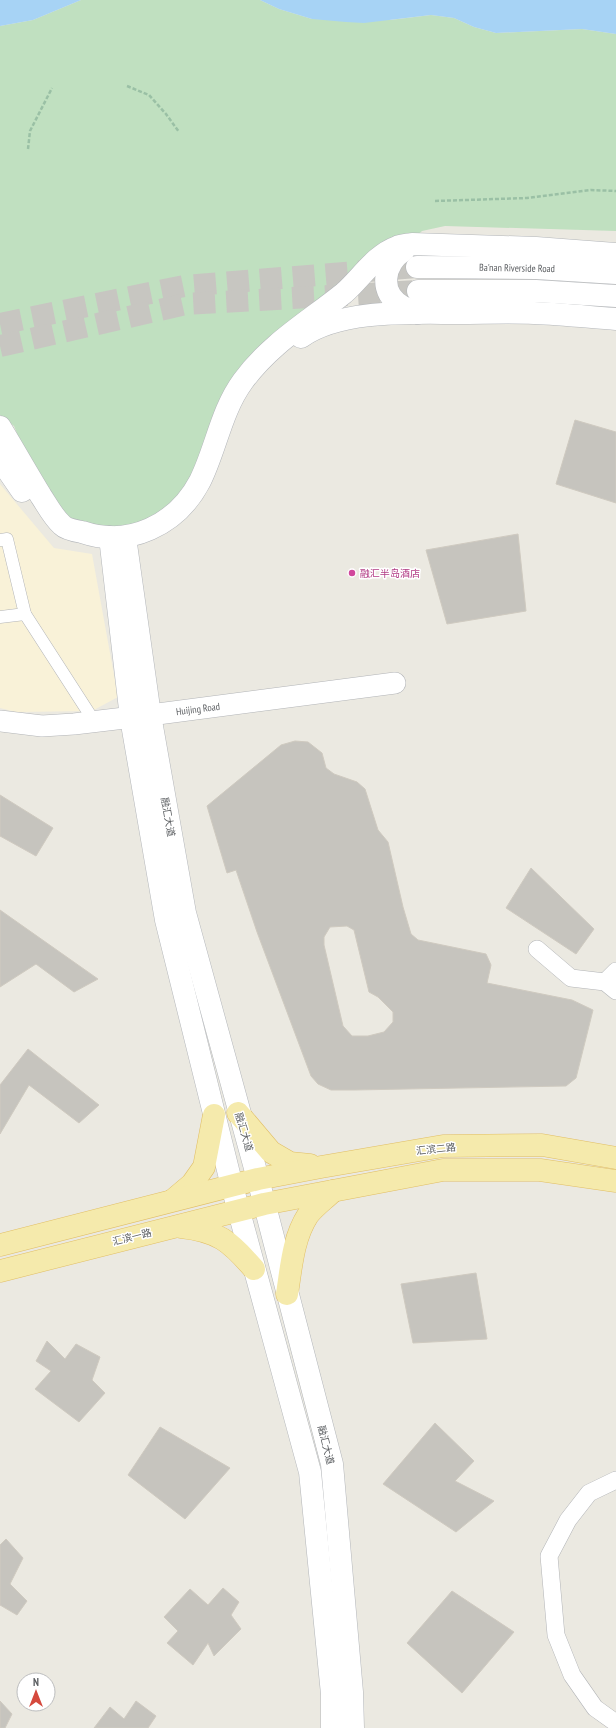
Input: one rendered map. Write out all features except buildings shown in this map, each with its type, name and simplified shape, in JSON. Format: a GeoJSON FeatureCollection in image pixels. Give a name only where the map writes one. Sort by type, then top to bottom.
{"type":"FeatureCollection","features":[{"type":"Feature","properties":{"kind":"main road"},"geometry":{"type":"LineString","coordinates":[[0,427],[41,496],[63,526],[90,535],[118,541],[150,530],[168,520],[185,503],[200,481],[226,411],[242,382],[262,357],[276,344],[345,291],[386,253],[397,247],[412,244],[536,248],[616,254]]}},
{"type":"Feature","properties":{"kind":"main road"},"geometry":{"type":"LineString","coordinates":[[412,244],[397,254],[388,266],[386,282],[394,299],[402,306],[418,313]]}},
{"type":"Feature","properties":{"kind":"main road","name":"Ba'nan Riverside Road"},"geometry":{"type":"LineString","coordinates":[[417,267],[536,268],[616,273]]}},
{"type":"Feature","properties":{"kind":"main road"},"geometry":{"type":"LineString","coordinates":[[418,291],[536,291],[616,296]]}},
{"type":"Feature","properties":{"kind":"main road"},"geometry":{"type":"LineString","coordinates":[[0,459],[38,513],[61,535],[118,541],[153,536],[173,525],[192,507],[205,487],[233,416],[249,387],[282,351],[308,333],[335,322],[374,314],[534,313],[616,319]]}},
{"type":"Feature","properties":{"kind":"main road","name":"融汇大道"},"geometry":{"type":"LineString","coordinates":[[118,541],[166,920],[238,1210],[310,1472],[332,1694],[332,1728]]}},
{"type":"Feature","properties":{"kind":"main road","name":"融汇大道"},"geometry":{"type":"LineString","coordinates":[[141,716],[185,913],[238,1113],[258,1179],[332,1464],[352,1692],[353,1728]]}},
{"type":"Feature","properties":{"kind":"main road"},"geometry":{"type":"LineString","coordinates":[[238,1113],[271,1152],[290,1163],[321,1167]]}},
{"type":"Feature","properties":{"kind":"main road"},"geometry":{"type":"LineString","coordinates":[[170,1202],[192,1184],[204,1167],[214,1115]]}},
{"type":"Feature","properties":{"kind":"main road","name":"汇滨二路"},"geometry":{"type":"LineString","coordinates":[[258,1179],[443,1146],[542,1145],[616,1158]]}},
{"type":"Feature","properties":{"kind":"main road"},"geometry":{"type":"LineString","coordinates":[[264,1204],[443,1170],[540,1170],[616,1180]]}},
{"type":"Feature","properties":{"kind":"main road"},"geometry":{"type":"LineString","coordinates":[[0,1246],[258,1179]]}},
{"type":"Feature","properties":{"kind":"main road"},"geometry":{"type":"LineString","coordinates":[[287,1294],[298,1236],[308,1215],[333,1191]]}},
{"type":"Feature","properties":{"kind":"main road","name":"汇滨一路"},"geometry":{"type":"LineString","coordinates":[[0,1271],[264,1204]]}},
{"type":"Feature","properties":{"kind":"main road"},"geometry":{"type":"LineString","coordinates":[[174,1226],[201,1229],[220,1236],[237,1249],[254,1269]]}},
{"type":"Feature","properties":{"kind":"street"},"geometry":{"type":"LineString","coordinates":[[0,540],[7,539],[25,614],[94,721]]}},
{"type":"Feature","properties":{"kind":"street"},"geometry":{"type":"LineString","coordinates":[[0,617],[25,614]]}},
{"type":"Feature","properties":{"kind":"street","name":"Huijing Road"},"geometry":{"type":"LineString","coordinates":[[0,721],[42,726],[94,721],[395,683]]}},
{"type":"Feature","properties":{"kind":"street"},"geometry":{"type":"LineString","coordinates":[[537,949],[571,978],[612,981]]}},
{"type":"Feature","properties":{"kind":"street"},"geometry":{"type":"LineString","coordinates":[[616,1480],[589,1493],[568,1520],[549,1556],[556,1635],[572,1675],[595,1708],[616,1723]]}},
{"type":"Feature","properties":{"kind":"path"},"geometry":{"type":"LineString","coordinates":[[128,86],[148,95],[166,114],[179,132]]}},
{"type":"Feature","properties":{"kind":"path"},"geometry":{"type":"LineString","coordinates":[[28,149],[30,131],[52,88]]}},
{"type":"Feature","properties":{"kind":"path"},"geometry":{"type":"LineString","coordinates":[[436,201],[527,198],[591,190],[616,191]]}},
{"type":"Feature","properties":{"kind":"shaded area"},"geometry":{"type":"Polygon","coordinates":[[[0,484],[54,548],[92,554],[118,697],[92,711],[16,712],[0,708],[0,484]]]}},
{"type":"Feature","properties":{"kind":"green space"},"geometry":{"type":"Polygon","coordinates":[[[81,0],[260,0],[279,9],[312,19],[390,20],[431,15],[454,18],[474,27],[496,33],[582,29],[616,34],[616,231],[445,226],[422,231],[333,309],[283,332],[196,474],[176,500],[147,526],[78,526],[39,488],[14,426],[0,415],[0,26],[33,20],[81,0]]]}},
{"type":"Feature","properties":{"kind":"water"},"geometry":{"type":"Polygon","coordinates":[[[0,0],[81,0],[33,20],[0,26],[0,0]]]}},
{"type":"Feature","properties":{"kind":"water"},"geometry":{"type":"Polygon","coordinates":[[[260,0],[616,0],[616,34],[582,29],[496,33],[474,27],[454,18],[431,15],[364,23],[312,19],[279,9],[260,0]]]}},
{"type":"Feature","properties":{"kind":"tunnel"},"geometry":{"type":"LineString","coordinates":[[0,324],[184,286],[417,267]]}},
{"type":"Feature","properties":{"kind":"tunnel"},"geometry":{"type":"LineString","coordinates":[[0,346],[186,304],[418,291]]}},
{"type":"Feature","properties":{"kind":"place","name":"融汇半岛酒店"},"geometry":{"type":"Point","coordinates":[352,573]}}]}
